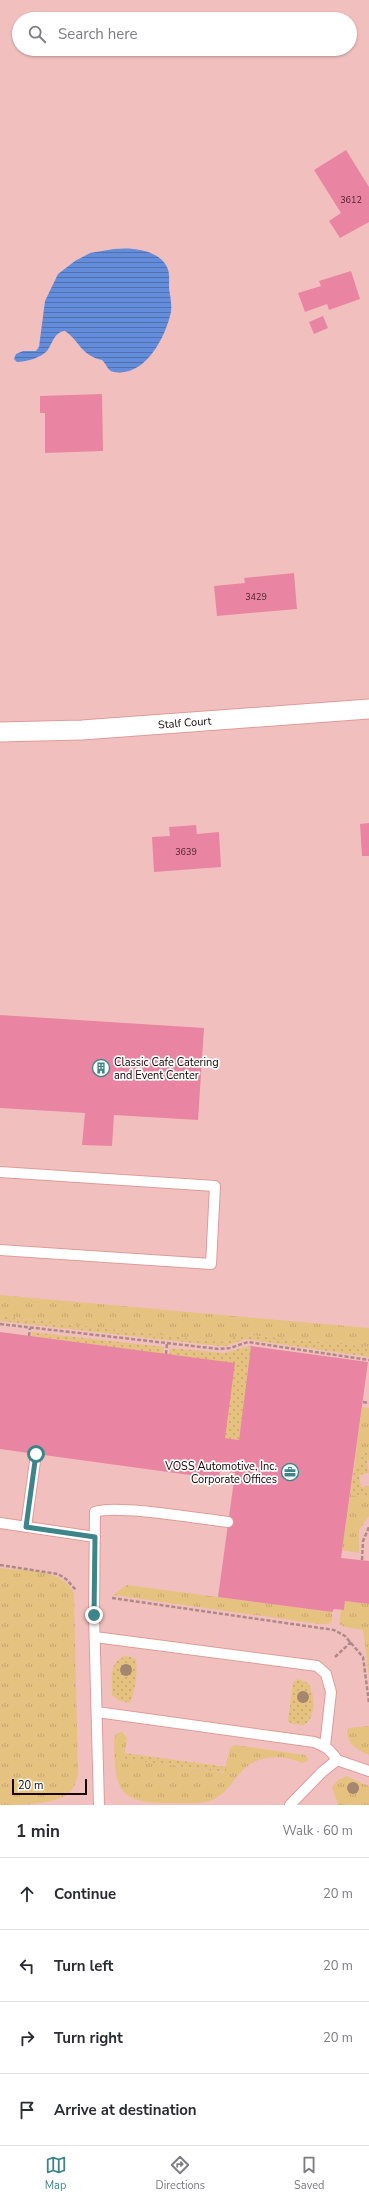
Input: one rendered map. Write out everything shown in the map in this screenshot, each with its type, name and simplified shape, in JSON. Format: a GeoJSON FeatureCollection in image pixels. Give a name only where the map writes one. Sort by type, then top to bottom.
{"type":"FeatureCollection","features":[{"type":"Feature","properties":{"kind":"street","name":"Stalf Court"},"geometry":{"type":"LineString","coordinates":[[0,732],[82,730],[369,709]]}},
{"type":"Feature","properties":{"kind":"lane"},"geometry":{"type":"LineString","coordinates":[[0,1172],[215,1186],[211,1264],[0,1250]]}},
{"type":"Feature","properties":{"kind":"lane"},"geometry":{"type":"LineString","coordinates":[[26,1527],[36,1454]]}},
{"type":"Feature","properties":{"kind":"lane"},"geometry":{"type":"LineString","coordinates":[[99,1805],[95,1637],[95,1512],[102,1509],[228,1522]]}},
{"type":"Feature","properties":{"kind":"lane"},"geometry":{"type":"LineString","coordinates":[[0,1523],[95,1537]]}},
{"type":"Feature","properties":{"kind":"lane"},"geometry":{"type":"LineString","coordinates":[[95,1637],[317,1666],[326,1674],[331,1692],[325,1746]]}},
{"type":"Feature","properties":{"kind":"lane"},"geometry":{"type":"LineString","coordinates":[[97,1712],[314,1742],[325,1746],[333,1753],[337,1760],[369,1771]]}},
{"type":"Feature","properties":{"kind":"lane"},"geometry":{"type":"LineString","coordinates":[[290,1805],[322,1772],[337,1760]]}},
{"type":"Feature","properties":{"kind":"path"},"geometry":{"type":"LineString","coordinates":[[0,1324],[224,1350],[248,1342],[369,1360]]}},
{"type":"Feature","properties":{"kind":"path"},"geometry":{"type":"LineString","coordinates":[[29,1336],[30,1328]]}},
{"type":"Feature","properties":{"kind":"path"},"geometry":{"type":"LineString","coordinates":[[166,1354],[167,1343]]}},
{"type":"Feature","properties":{"kind":"path"},"geometry":{"type":"LineString","coordinates":[[363,1402],[369,1403]]}},
{"type":"Feature","properties":{"kind":"path"},"geometry":{"type":"LineString","coordinates":[[362,1560],[364,1541],[369,1527]]}},
{"type":"Feature","properties":{"kind":"path"},"geometry":{"type":"LineString","coordinates":[[0,1565],[58,1574],[73,1585],[80,1595]]}},
{"type":"Feature","properties":{"kind":"path"},"geometry":{"type":"LineString","coordinates":[[112,1598],[223,1616],[334,1630],[350,1642],[363,1656],[369,1704]]}},
{"type":"Feature","properties":{"kind":"path"},"geometry":{"type":"LineString","coordinates":[[332,1660],[350,1642]]}},
{"type":"Feature","properties":{"kind":"shaded area"},"geometry":{"type":"Polygon","coordinates":[[[0,0],[369,0],[369,1805],[0,1805],[0,0]]]}},
{"type":"Feature","properties":{"kind":"green space"},"geometry":{"type":"Polygon","coordinates":[[[0,1295],[369,1328],[369,1347],[248,1335],[240,1335],[221,1342],[0,1316],[0,1295]]]}},
{"type":"Feature","properties":{"kind":"green space"},"geometry":{"type":"Polygon","coordinates":[[[0,1316],[221,1342],[240,1335],[248,1335],[369,1347],[369,1357],[246,1339],[226,1346],[219,1346],[0,1321],[0,1316]]]}},
{"type":"Feature","properties":{"kind":"green space"},"geometry":{"type":"Polygon","coordinates":[[[32,1332],[164,1347],[163,1354],[32,1336],[32,1332]]]}},
{"type":"Feature","properties":{"kind":"green space"},"geometry":{"type":"Polygon","coordinates":[[[251,1346],[239,1440],[225,1438],[169,1355],[170,1348],[225,1353],[251,1346]]]}},
{"type":"Feature","properties":{"kind":"green space"},"geometry":{"type":"Polygon","coordinates":[[[362,1407],[369,1408],[369,1450],[364,1454],[354,1469],[362,1407]]]}},
{"type":"Feature","properties":{"kind":"green space"},"geometry":{"type":"Polygon","coordinates":[[[369,1450],[369,1460],[367,1461],[369,1473],[359,1475],[361,1487],[369,1486],[369,1501],[364,1496],[350,1495],[354,1469],[364,1454],[369,1450]]]}},
{"type":"Feature","properties":{"kind":"green space"},"geometry":{"type":"Polygon","coordinates":[[[350,1495],[364,1496],[369,1501],[369,1516],[359,1530],[359,1553],[342,1550],[350,1495]]]}},
{"type":"Feature","properties":{"kind":"green space"},"geometry":{"type":"Polygon","coordinates":[[[0,1568],[42,1572],[52,1575],[61,1579],[74,1593],[78,1776],[74,1787],[66,1795],[58,1799],[39,1803],[0,1805],[0,1568]]]}},
{"type":"Feature","properties":{"kind":"green space"},"geometry":{"type":"Polygon","coordinates":[[[127,1585],[332,1612],[332,1621],[327,1624],[319,1624],[113,1595],[127,1585]]]}},
{"type":"Feature","properties":{"kind":"green space"},"geometry":{"type":"Polygon","coordinates":[[[345,1601],[369,1604],[369,1676],[363,1630],[345,1627],[339,1624],[341,1610],[344,1610],[345,1601]]]}},
{"type":"Feature","properties":{"kind":"green space"},"geometry":{"type":"Polygon","coordinates":[[[127,1656],[136,1659],[137,1664],[136,1681],[130,1703],[118,1700],[112,1695],[112,1671],[114,1666],[121,1658],[127,1656]]]}},
{"type":"Feature","properties":{"kind":"green space"},"geometry":{"type":"Polygon","coordinates":[[[298,1679],[308,1683],[312,1693],[314,1705],[311,1717],[304,1725],[292,1724],[288,1721],[293,1682],[298,1679]]]}},
{"type":"Feature","properties":{"kind":"green space"},"geometry":{"type":"Polygon","coordinates":[[[369,1726],[369,1755],[356,1748],[350,1742],[347,1733],[348,1728],[369,1726]]]}},
{"type":"Feature","properties":{"kind":"green space"},"geometry":{"type":"Polygon","coordinates":[[[122,1732],[127,1738],[124,1758],[224,1773],[230,1748],[235,1745],[305,1755],[309,1760],[302,1763],[287,1758],[278,1757],[262,1759],[248,1766],[238,1775],[222,1794],[214,1799],[193,1803],[153,1803],[129,1796],[122,1790],[118,1781],[115,1769],[114,1738],[117,1733],[122,1732]]]}},
{"type":"Feature","properties":{"kind":"green space"},"geometry":{"type":"Polygon","coordinates":[[[124,1753],[227,1767],[226,1771],[221,1772],[126,1759],[124,1757],[124,1753]]]}},
{"type":"Feature","properties":{"kind":"green space"},"geometry":{"type":"Polygon","coordinates":[[[346,1776],[369,1786],[369,1805],[338,1805],[332,1787],[337,1781],[346,1776]]]}},
{"type":"Feature","properties":{"kind":"water"},"geometry":{"type":"Polygon","coordinates":[[[128,248],[144,250],[157,256],[163,261],[168,269],[171,312],[158,345],[144,363],[135,369],[125,372],[112,372],[102,360],[89,355],[65,331],[58,333],[47,351],[41,356],[17,362],[14,359],[16,354],[23,351],[36,351],[39,347],[45,301],[58,274],[75,261],[90,253],[128,248]]]}},
{"type":"Feature","properties":{"kind":"building"},"geometry":{"type":"Polygon","coordinates":[[[346,150],[369,187],[369,222],[340,238],[329,221],[341,213],[314,170],[346,150]]]}},
{"type":"Feature","properties":{"kind":"building"},"geometry":{"type":"Polygon","coordinates":[[[351,271],[360,299],[329,310],[327,304],[305,312],[298,293],[321,286],[319,281],[351,271]]]}},
{"type":"Feature","properties":{"kind":"building"},"geometry":{"type":"Polygon","coordinates":[[[323,316],[328,328],[314,334],[309,322],[323,316]]]}},
{"type":"Feature","properties":{"kind":"building"},"geometry":{"type":"Polygon","coordinates":[[[102,394],[103,451],[45,453],[45,413],[40,413],[40,396],[102,394]]]}},
{"type":"Feature","properties":{"kind":"building"},"geometry":{"type":"Polygon","coordinates":[[[294,573],[297,609],[217,616],[214,586],[245,583],[244,578],[294,573]]]}},
{"type":"Feature","properties":{"kind":"building"},"geometry":{"type":"Polygon","coordinates":[[[369,823],[369,856],[362,856],[360,824],[369,823]]]}},
{"type":"Feature","properties":{"kind":"building"},"geometry":{"type":"Polygon","coordinates":[[[196,825],[197,834],[219,832],[221,867],[154,872],[152,837],[170,836],[169,827],[196,825]]]}},
{"type":"Feature","properties":{"kind":"building","name":"Classic Cafe Catering and Event Center"},"geometry":{"type":"Polygon","coordinates":[[[0,1015],[204,1028],[198,1120],[114,1115],[112,1146],[82,1145],[85,1113],[0,1108],[0,1015]]]}},
{"type":"Feature","properties":{"kind":"building","name":"VOSS Automotive, Inc. Corporate Offices"},"geometry":{"type":"Polygon","coordinates":[[[0,1332],[235,1363],[225,1438],[239,1440],[251,1346],[368,1362],[341,1558],[369,1561],[369,1604],[345,1601],[344,1610],[334,1609],[332,1612],[218,1597],[235,1473],[220,1471],[219,1479],[0,1449],[0,1332]]]}},
{"type":"Feature","properties":{"kind":"place","name":"Classic Cafe Catering and Event Center"},"geometry":{"type":"Point","coordinates":[101,1068]}},
{"type":"Feature","properties":{"kind":"place","name":"VOSS Automotive, Inc. Corporate Offices"},"geometry":{"type":"Point","coordinates":[290,1472]}},
{"type":"Feature","properties":{"kind":"route"},"geometry":{"type":"LineString","coordinates":[[36,1454],[26,1527],[95,1537],[94,1615]]}}]}
